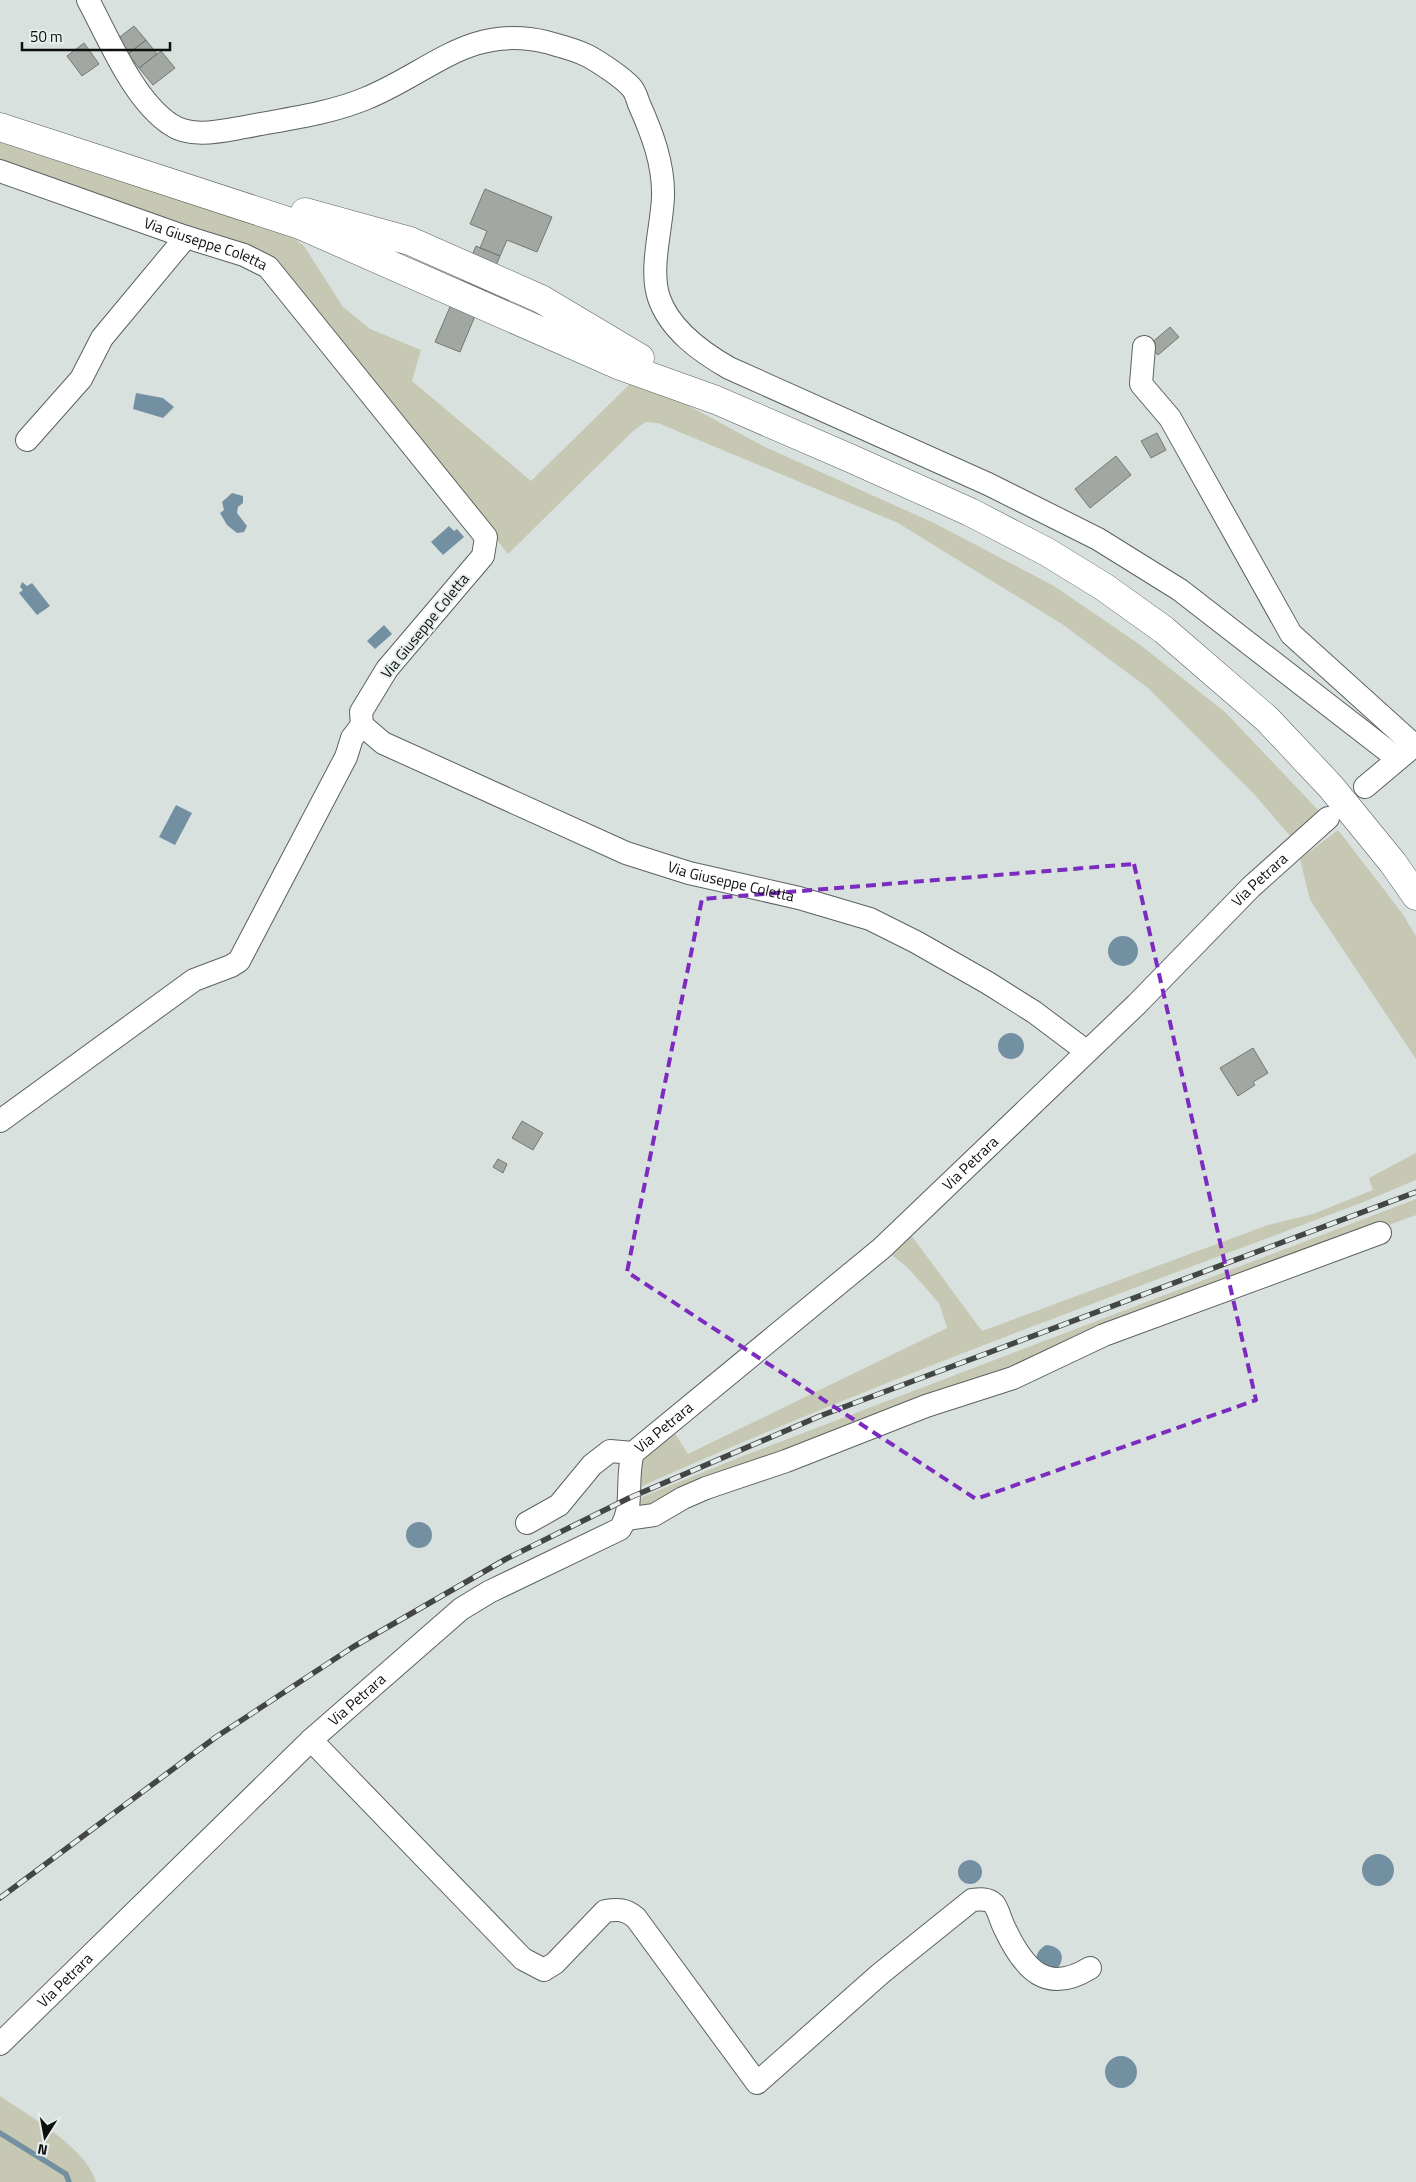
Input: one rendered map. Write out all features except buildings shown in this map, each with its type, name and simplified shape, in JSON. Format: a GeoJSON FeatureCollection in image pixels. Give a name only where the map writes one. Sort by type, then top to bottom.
{"type":"FeatureCollection","features":[{"type":"Feature","properties":{"kind":"highway"},"geometry":{"type":"LineString","coordinates":[[0,112],[305,212],[419,245],[541,299],[627,351],[716,400]]}},
{"type":"Feature","properties":{"kind":"highway"},"geometry":{"type":"LineString","coordinates":[[0,127],[300,225],[618,365],[716,400],[970,512],[1047,552],[1104,587],[1164,630],[1267,719],[1331,787],[1393,863],[1416,896]]}},
{"type":"Feature","properties":{"kind":"street"},"geometry":{"type":"LineString","coordinates":[[88,0],[131,80],[156,114],[172,126],[189,131],[214,133],[325,112],[368,98],[456,51],[480,41],[505,37],[528,38],[564,47],[588,56],[632,88],[657,149],[663,196],[657,254],[656,279],[658,298],[675,326],[702,353],[729,368],[988,484],[1098,539],[1180,590],[1410,750]]}},
{"type":"Feature","properties":{"kind":"street","name":"Via Giuseppe Coletta"},"geometry":{"type":"LineString","coordinates":[[0,171],[186,238],[244,255],[268,267],[486,537],[483,556],[387,669],[361,712],[362,725],[383,743],[626,853],[689,873],[799,898],[870,919],[916,942],[988,983],[1034,1012],[1086,1051]]}},
{"type":"Feature","properties":{"kind":"street"},"geometry":{"type":"LineString","coordinates":[[27,440],[81,378],[102,338],[186,238]]}},
{"type":"Feature","properties":{"kind":"street"},"geometry":{"type":"LineString","coordinates":[[1144,347],[1141,384],[1170,418],[1291,634],[1410,750]]}},
{"type":"Feature","properties":{"kind":"street"},"geometry":{"type":"LineString","coordinates":[[0,1121],[194,980],[231,966],[239,960],[346,757],[352,738],[362,725]]}},
{"type":"Feature","properties":{"kind":"street"},"geometry":{"type":"LineString","coordinates":[[1365,787],[1410,750]]}},
{"type":"Feature","properties":{"kind":"street","name":"Via Petrara"},"geometry":{"type":"LineString","coordinates":[[0,2044],[311,1740],[460,1609],[489,1592],[620,1530],[629,1510],[629,1471],[633,1453],[882,1248],[1137,1004],[1251,887],[1328,818]]}},
{"type":"Feature","properties":{"kind":"street"},"geometry":{"type":"LineString","coordinates":[[626,1519],[654,1515],[683,1498],[706,1488],[786,1461],[926,1406],[1013,1378],[1104,1335],[1380,1233]]}},
{"type":"Feature","properties":{"kind":"street"},"geometry":{"type":"LineString","coordinates":[[527,1523],[559,1505],[592,1465],[610,1451],[633,1453]]}},
{"type":"Feature","properties":{"kind":"street"},"geometry":{"type":"LineString","coordinates":[[311,1740],[523,1959],[534,1966],[544,1970],[555,1963],[605,1911],[616,1909],[628,1911],[636,1918],[757,2083],[880,1974],[972,1900],[983,1898],[993,1904],[1005,1930],[1028,1966],[1039,1976],[1053,1979],[1074,1978],[1090,1968]]}},
{"type":"Feature","properties":{"kind":"highlighted area"},"geometry":{"type":"Polygon","coordinates":[[[1134,864],[1256,1400],[976,1499],[627,1272],[702,899],[1134,864]]]}},
{"type":"Feature","properties":{"kind":"green space"},"geometry":{"type":"Polygon","coordinates":[[[0,138],[285,231],[304,246],[343,307],[370,329],[421,350],[412,381],[531,481],[633,381],[678,400],[765,447],[934,523],[1054,586],[1139,644],[1225,712],[1320,812],[1291,837],[1253,793],[1148,688],[1062,624],[898,523],[658,423],[645,422],[632,432],[508,554],[273,261],[257,249],[195,232],[0,165],[0,138]]]}},
{"type":"Feature","properties":{"kind":"green space"},"geometry":{"type":"Polygon","coordinates":[[[1338,830],[1402,913],[1416,936],[1416,1059],[1310,900],[1300,859],[1338,830]]]}},
{"type":"Feature","properties":{"kind":"green space"},"geometry":{"type":"Polygon","coordinates":[[[1416,1153],[1416,1180],[1361,1203],[904,1376],[633,1490],[638,1470],[646,1456],[674,1432],[688,1454],[947,1328],[939,1303],[907,1267],[892,1255],[911,1235],[982,1331],[1268,1225],[1313,1214],[1373,1190],[1369,1178],[1416,1153]]]}},
{"type":"Feature","properties":{"kind":"green space"},"geometry":{"type":"Polygon","coordinates":[[[1416,1199],[1416,1215],[1125,1322],[644,1511],[639,1506],[642,1497],[748,1454],[1416,1199]]]}},
{"type":"Feature","properties":{"kind":"green space"},"geometry":{"type":"Polygon","coordinates":[[[0,2096],[55,2133],[69,2145],[90,2169],[96,2182],[0,2182],[0,2096]]]}},
{"type":"Feature","properties":{"kind":"water"},"geometry":{"type":"Polygon","coordinates":[[[136,393],[163,398],[174,407],[163,418],[133,409],[136,393]]]}},
{"type":"Feature","properties":{"kind":"water"},"geometry":{"type":"Polygon","coordinates":[[[232,493],[243,496],[243,503],[238,507],[237,513],[247,526],[244,532],[237,533],[227,525],[220,513],[224,510],[222,502],[232,493]]]}},
{"type":"Feature","properties":{"kind":"water"},"geometry":{"type":"Polygon","coordinates":[[[449,526],[454,531],[457,529],[464,537],[443,555],[431,542],[449,526]]]}},
{"type":"Feature","properties":{"kind":"water"},"geometry":{"type":"Polygon","coordinates":[[[22,582],[27,586],[32,583],[50,606],[37,615],[19,593],[23,590],[20,587],[22,582]]]}},
{"type":"Feature","properties":{"kind":"water"},"geometry":{"type":"Polygon","coordinates":[[[384,625],[392,634],[375,649],[367,641],[384,625]]]}},
{"type":"Feature","properties":{"kind":"water"},"geometry":{"type":"Polygon","coordinates":[[[176,805],[192,813],[175,845],[159,837],[176,805]]]}},
{"type":"Feature","properties":{"kind":"water"},"geometry":{"type":"Polygon","coordinates":[[[1123,936],[1134,940],[1138,951],[1134,962],[1123,966],[1112,962],[1108,951],[1112,940],[1123,936]]]}},
{"type":"Feature","properties":{"kind":"water"},"geometry":{"type":"Polygon","coordinates":[[[1011,1033],[1020,1037],[1024,1046],[1020,1055],[1011,1059],[1002,1055],[998,1046],[1002,1037],[1011,1033]]]}},
{"type":"Feature","properties":{"kind":"water"},"geometry":{"type":"Polygon","coordinates":[[[419,1522],[428,1526],[432,1535],[428,1544],[419,1548],[410,1544],[406,1535],[410,1526],[419,1522]]]}},
{"type":"Feature","properties":{"kind":"water"},"geometry":{"type":"Polygon","coordinates":[[[1378,1854],[1384,1855],[1389,1859],[1393,1864],[1393,1876],[1389,1881],[1384,1885],[1378,1886],[1372,1885],[1367,1881],[1363,1876],[1362,1870],[1363,1864],[1367,1859],[1372,1855],[1378,1854]]]}},
{"type":"Feature","properties":{"kind":"water"},"geometry":{"type":"Polygon","coordinates":[[[970,1860],[979,1863],[982,1872],[979,1881],[970,1884],[961,1881],[958,1872],[961,1863],[970,1860]]]}},
{"type":"Feature","properties":{"kind":"water"},"geometry":{"type":"Polygon","coordinates":[[[1046,1945],[1056,1948],[1061,1953],[1061,1961],[1056,1970],[1036,1963],[1038,1952],[1046,1945]]]}},
{"type":"Feature","properties":{"kind":"water"},"geometry":{"type":"Polygon","coordinates":[[[1121,2056],[1127,2057],[1132,2061],[1136,2066],[1136,2078],[1132,2083],[1127,2087],[1121,2088],[1115,2087],[1110,2083],[1106,2078],[1105,2072],[1106,2066],[1110,2061],[1115,2057],[1121,2056]]]}},
{"type":"Feature","properties":{"kind":"waterway"},"geometry":{"type":"LineString","coordinates":[[0,2133],[66,2174],[69,2182]]}},
{"type":"Feature","properties":{"kind":"railway"},"geometry":{"type":"LineString","coordinates":[[0,1898],[216,1737],[353,1647],[506,1559],[629,1498],[820,1416],[1416,1192]]}}]}
